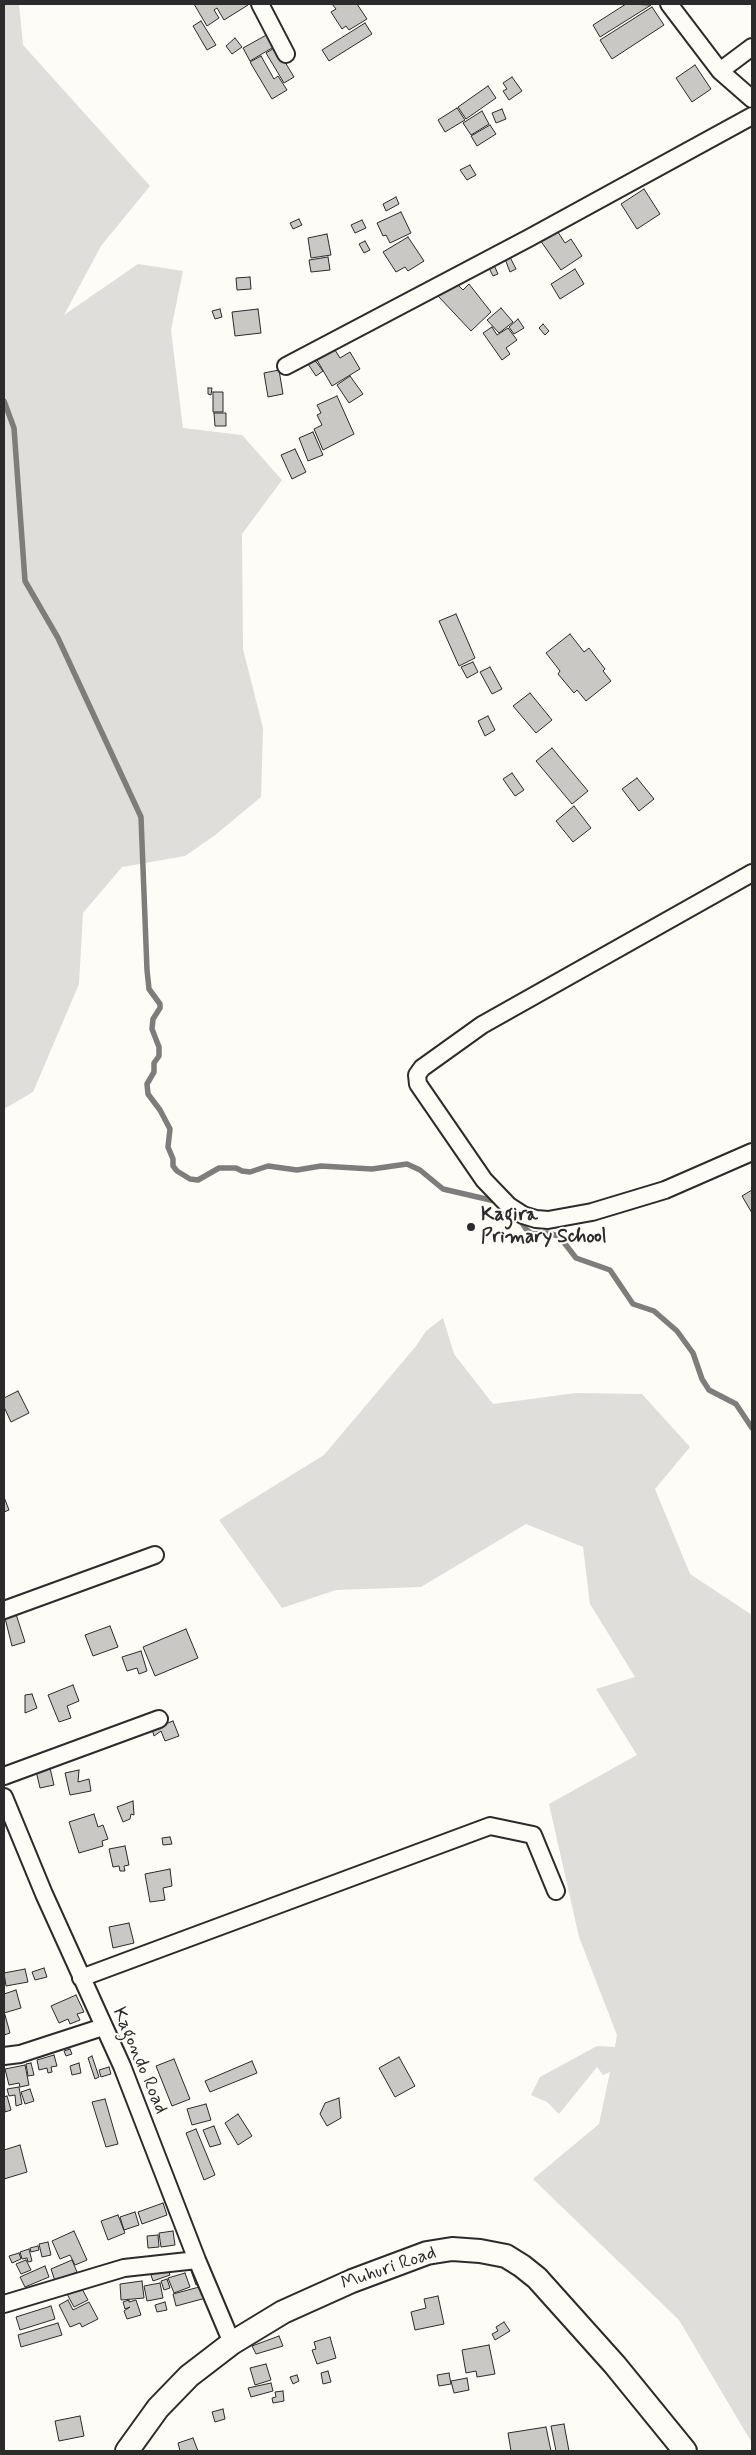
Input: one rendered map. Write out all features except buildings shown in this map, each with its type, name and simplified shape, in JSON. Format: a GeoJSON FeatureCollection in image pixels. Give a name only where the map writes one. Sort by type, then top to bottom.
{"type":"FeatureCollection","features":[{"type":"Feature","properties":{"kind":"main road","name":"Muhuri Road"},"geometry":{"type":"LineString","coordinates":[[127,2451],[158,2408],[189,2376],[232,2343],[283,2312],[352,2281],[427,2252],[452,2249],[480,2251],[506,2256],[530,2272],[615,2366],[685,2451]]}},
{"type":"Feature","properties":{"kind":"street"},"geometry":{"type":"LineString","coordinates":[[260,4],[286,54]]}},
{"type":"Feature","properties":{"kind":"street"},"geometry":{"type":"LineString","coordinates":[[669,4],[720,71],[752,99]]}},
{"type":"Feature","properties":{"kind":"street"},"geometry":{"type":"LineString","coordinates":[[720,71],[752,47]]}},
{"type":"Feature","properties":{"kind":"street"},"geometry":{"type":"LineString","coordinates":[[286,366],[530,238],[752,116]]}},
{"type":"Feature","properties":{"kind":"street"},"geometry":{"type":"LineString","coordinates":[[752,873],[482,1025],[422,1068],[417,1074],[418,1084],[484,1180],[509,1206],[523,1215],[536,1219],[548,1220],[592,1212],[665,1190],[752,1152]]}},
{"type":"Feature","properties":{"kind":"street"},"geometry":{"type":"LineString","coordinates":[[4,1610],[155,1555]]}},
{"type":"Feature","properties":{"kind":"street"},"geometry":{"type":"LineString","coordinates":[[4,1776],[159,1719]]}},
{"type":"Feature","properties":{"kind":"street","name":"Kagondo Road"},"geometry":{"type":"LineString","coordinates":[[4,1797],[81,1978],[122,2066],[197,2260],[232,2343]]}},
{"type":"Feature","properties":{"kind":"street"},"geometry":{"type":"LineString","coordinates":[[81,1978],[490,1826],[532,1835],[556,1891]]}},
{"type":"Feature","properties":{"kind":"street"},"geometry":{"type":"LineString","coordinates":[[4,2056],[20,2054],[103,2027]]}},
{"type":"Feature","properties":{"kind":"street"},"geometry":{"type":"LineString","coordinates":[[4,2304],[124,2268],[197,2260]]}},
{"type":"Feature","properties":{"kind":"shaded area"},"geometry":{"type":"Polygon","coordinates":[[[4,4],[19,4],[23,45],[150,186],[101,246],[64,315],[138,264],[183,271],[171,330],[183,428],[242,435],[282,480],[242,534],[243,649],[263,728],[261,797],[214,836],[185,856],[122,867],[83,913],[79,984],[33,1092],[4,1109],[4,4]]]}},
{"type":"Feature","properties":{"kind":"shaded area"},"geometry":{"type":"Polygon","coordinates":[[[443,1318],[454,1354],[493,1404],[576,1393],[642,1394],[690,1447],[655,1489],[690,1574],[752,1615],[752,2443],[679,2320],[533,2179],[599,2124],[610,2072],[603,2075],[597,2067],[559,2114],[547,2102],[531,2095],[540,2077],[597,2046],[615,2047],[617,2035],[579,1937],[549,1804],[637,1755],[596,1689],[635,1677],[590,1604],[583,1547],[526,1524],[421,1587],[336,1590],[282,1608],[219,1520],[324,1455],[416,1346],[426,1331],[443,1318]]]}},
{"type":"Feature","properties":{"kind":"waterway"},"geometry":{"type":"LineString","coordinates":[[4,401],[14,428],[25,581],[58,638],[141,817],[147,970],[149,989],[160,1004],[160,1008],[153,1019],[152,1029],[159,1047],[159,1056],[154,1063],[154,1072],[147,1084],[148,1094],[160,1110],[170,1129],[168,1147],[173,1159],[173,1166],[177,1171],[190,1179],[198,1180],[219,1168],[236,1168],[250,1172],[268,1166],[297,1170],[321,1166],[372,1169],[407,1164],[420,1170],[443,1189],[499,1202]]}},
{"type":"Feature","properties":{"kind":"waterway"},"geometry":{"type":"LineString","coordinates":[[518,1217],[532,1234],[547,1233],[559,1236],[576,1258],[610,1270],[633,1304],[654,1311],[677,1331],[693,1353],[702,1379],[709,1390],[736,1404],[752,1428]]}},
{"type":"Feature","properties":{"kind":"place","name":"Kagira Primary School"},"geometry":{"type":"Point","coordinates":[471,1227]}}]}
